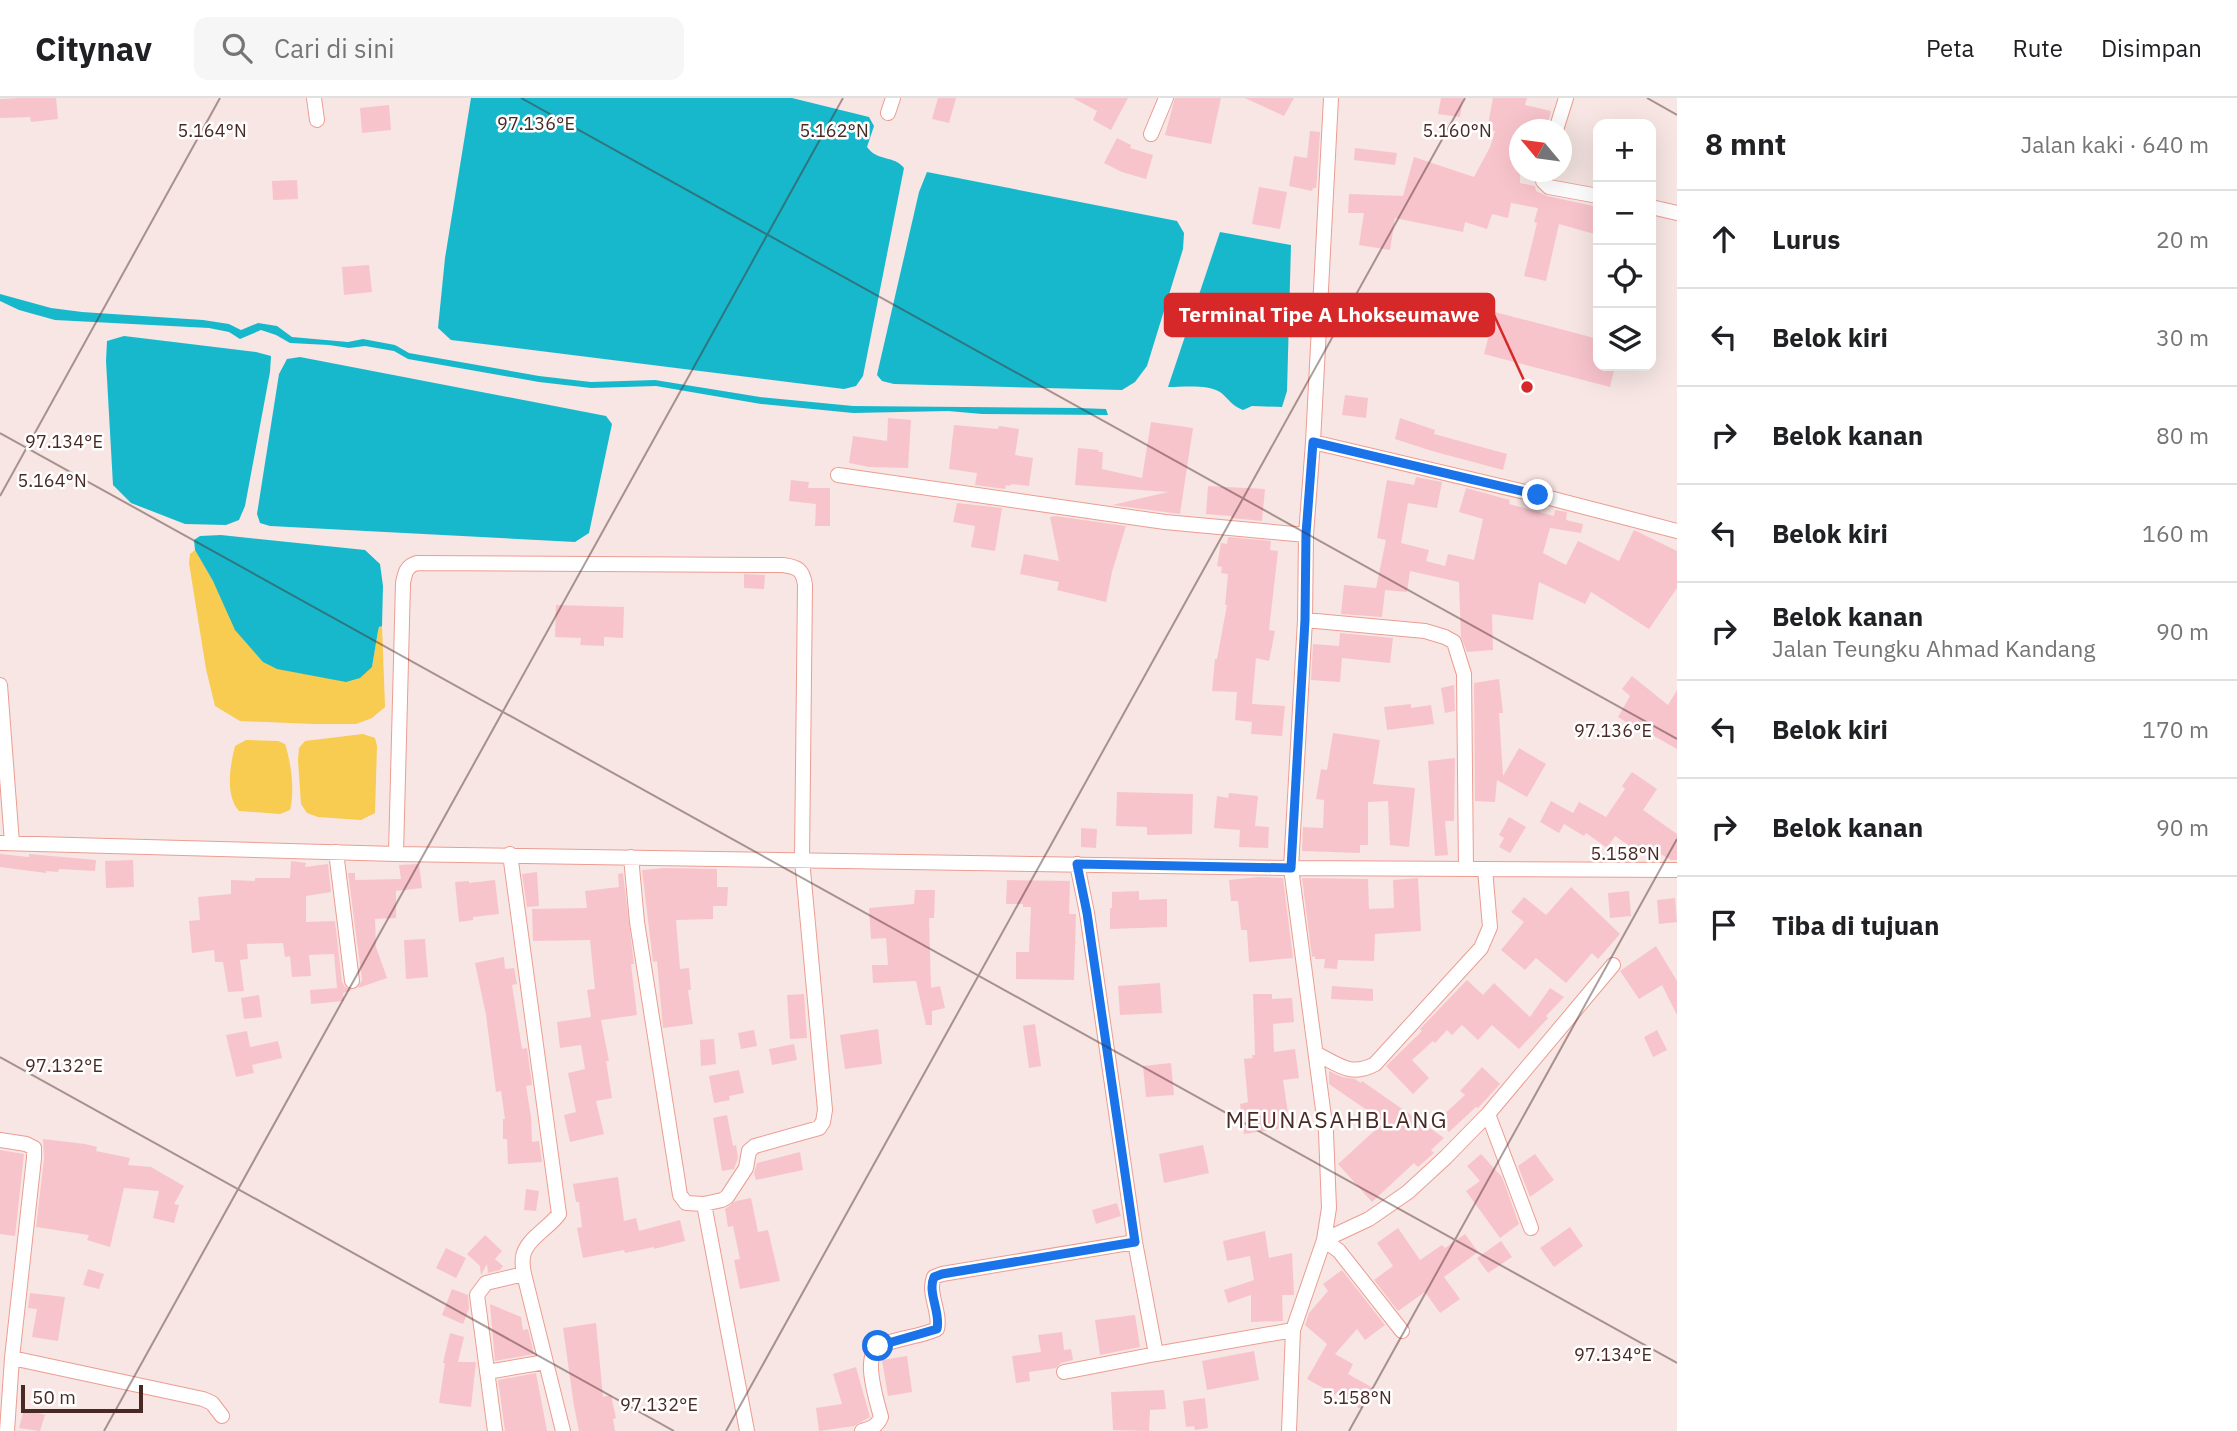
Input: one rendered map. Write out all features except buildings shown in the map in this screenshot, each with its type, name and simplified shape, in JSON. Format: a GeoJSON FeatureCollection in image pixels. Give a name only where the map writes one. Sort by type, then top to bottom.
{"type":"FeatureCollection","features":[{"type":"Feature","properties":{"kind":"street"},"geometry":{"type":"LineString","coordinates":[[314,98],[317,120]]}},
{"type":"Feature","properties":{"kind":"street"},"geometry":{"type":"LineString","coordinates":[[888,113],[893,98]]}},
{"type":"Feature","properties":{"kind":"street"},"geometry":{"type":"LineString","coordinates":[[1151,134],[1166,98]]}},
{"type":"Feature","properties":{"kind":"street"},"geometry":{"type":"LineString","coordinates":[[1289,1431],[1293,1330],[1324,1240],[1329,1208],[1326,1132],[1291,868],[1305,620],[1306,534],[1331,98]]}},
{"type":"Feature","properties":{"kind":"street"},"geometry":{"type":"LineString","coordinates":[[1559,119],[1566,98]]}},
{"type":"Feature","properties":{"kind":"street"},"geometry":{"type":"LineString","coordinates":[[1544,182],[1549,187],[1593,196]]}},
{"type":"Feature","properties":{"kind":"street"},"geometry":{"type":"LineString","coordinates":[[1656,208],[1677,213]]}},
{"type":"Feature","properties":{"kind":"street"},"geometry":{"type":"LineString","coordinates":[[1313,442],[1677,531]]}},
{"type":"Feature","properties":{"kind":"street"},"geometry":{"type":"LineString","coordinates":[[838,475],[1165,522],[1306,534]]}},
{"type":"Feature","properties":{"kind":"street"},"geometry":{"type":"LineString","coordinates":[[396,854],[403,583],[404,573],[409,565],[783,565],[799,568],[805,585],[813,859],[825,1110],[819,1128],[755,1146],[749,1151],[746,1168],[727,1196],[704,1205],[686,1203],[680,1195],[637,922],[631,857]]}},
{"type":"Feature","properties":{"kind":"street"},"geometry":{"type":"LineString","coordinates":[[1305,620],[1425,631],[1454,642],[1464,674],[1466,869]]}},
{"type":"Feature","properties":{"kind":"street"},"geometry":{"type":"LineString","coordinates":[[0,685],[6,843],[396,854],[1291,868],[1677,870]]}},
{"type":"Feature","properties":{"kind":"street"},"geometry":{"type":"LineString","coordinates":[[336,852],[352,981]]}},
{"type":"Feature","properties":{"kind":"street"},"geometry":{"type":"LineString","coordinates":[[510,854],[559,1214],[552,1225],[528,1245],[523,1256],[524,1274],[563,1431]]}},
{"type":"Feature","properties":{"kind":"street"},"geometry":{"type":"LineString","coordinates":[[1077,864],[1087,913],[1135,1242],[1156,1354]]}},
{"type":"Feature","properties":{"kind":"street"},"geometry":{"type":"LineString","coordinates":[[1317,1054],[1355,1071],[1374,1064],[1481,948],[1490,927],[1485,869]]}},
{"type":"Feature","properties":{"kind":"street"},"geometry":{"type":"LineString","coordinates":[[1324,1240],[1369,1219],[1408,1192],[1488,1114],[1613,965]]}},
{"type":"Feature","properties":{"kind":"street"},"geometry":{"type":"LineString","coordinates":[[1488,1114],[1531,1228]]}},
{"type":"Feature","properties":{"kind":"street"},"geometry":{"type":"LineString","coordinates":[[0,1140],[26,1144],[34,1149],[7,1431]]}},
{"type":"Feature","properties":{"kind":"street"},"geometry":{"type":"LineString","coordinates":[[704,1205],[747,1431]]}},
{"type":"Feature","properties":{"kind":"street"},"geometry":{"type":"LineString","coordinates":[[1324,1240],[1339,1251],[1402,1331]]}},
{"type":"Feature","properties":{"kind":"street"},"geometry":{"type":"LineString","coordinates":[[862,1431],[873,1427],[881,1417],[870,1366],[871,1354],[878,1346],[937,1329],[939,1321],[931,1284],[934,1277],[1135,1242]]}},
{"type":"Feature","properties":{"kind":"street"},"geometry":{"type":"LineString","coordinates":[[495,1431],[477,1295],[486,1283],[524,1274]]}},
{"type":"Feature","properties":{"kind":"street"},"geometry":{"type":"LineString","coordinates":[[1064,1372],[1293,1330]]}},
{"type":"Feature","properties":{"kind":"street"},"geometry":{"type":"LineString","coordinates":[[12,1358],[203,1399],[218,1408],[222,1416]]}},
{"type":"Feature","properties":{"kind":"street"},"geometry":{"type":"LineString","coordinates":[[487,1372],[545,1362]]}},
{"type":"Feature","properties":{"kind":"shaded area"},"geometry":{"type":"Polygon","coordinates":[[[195,550],[213,581],[372,667],[378,631],[382,626],[385,707],[372,718],[356,724],[314,724],[240,721],[215,706],[206,669],[189,563],[190,554],[195,550]]]}},
{"type":"Feature","properties":{"kind":"shaded area"},"geometry":{"type":"Polygon","coordinates":[[[363,734],[375,738],[377,746],[375,813],[361,820],[318,817],[307,813],[301,804],[299,748],[305,741],[363,734]]]}},
{"type":"Feature","properties":{"kind":"shaded area"},"geometry":{"type":"Polygon","coordinates":[[[246,740],[278,741],[285,744],[292,777],[290,810],[280,814],[239,811],[232,797],[230,780],[235,746],[246,740]]]}},
{"type":"Feature","properties":{"kind":"water"},"geometry":{"type":"Polygon","coordinates":[[[471,98],[792,98],[869,117],[874,126],[867,147],[876,155],[896,161],[904,168],[863,376],[856,386],[844,389],[451,340],[438,328],[445,258],[471,98]]]}},
{"type":"Feature","properties":{"kind":"water"},"geometry":{"type":"Polygon","coordinates":[[[927,172],[1177,221],[1184,233],[1183,249],[1147,366],[1135,382],[1122,390],[894,384],[882,381],[877,375],[919,192],[927,172]]]}},
{"type":"Feature","properties":{"kind":"water"},"geometry":{"type":"Polygon","coordinates":[[[1220,232],[1291,245],[1287,391],[1282,407],[1252,406],[1243,410],[1215,389],[1195,386],[1168,387],[1220,232]]]}},
{"type":"Feature","properties":{"kind":"water"},"geometry":{"type":"Polygon","coordinates":[[[0,294],[51,308],[203,320],[229,324],[241,330],[258,323],[277,326],[292,337],[348,342],[363,339],[395,345],[409,353],[539,376],[591,382],[655,380],[760,397],[853,406],[1078,408],[1106,409],[1108,415],[982,414],[948,411],[853,413],[761,404],[656,386],[591,388],[539,382],[408,359],[394,351],[365,346],[349,348],[290,343],[261,330],[240,339],[229,332],[209,328],[55,320],[19,310],[0,301],[0,294]]]}},
{"type":"Feature","properties":{"kind":"water"},"geometry":{"type":"Polygon","coordinates":[[[124,336],[271,356],[245,506],[239,520],[226,525],[185,524],[131,503],[113,485],[107,341],[124,336]]]}},
{"type":"Feature","properties":{"kind":"water"},"geometry":{"type":"Polygon","coordinates":[[[300,357],[606,416],[612,424],[589,533],[575,542],[270,526],[260,523],[257,514],[279,374],[287,359],[300,357]]]}},
{"type":"Feature","properties":{"kind":"water"},"geometry":{"type":"Polygon","coordinates":[[[221,535],[365,550],[380,564],[383,586],[382,626],[378,631],[372,667],[360,678],[346,682],[277,669],[263,662],[235,630],[213,581],[195,550],[194,540],[200,536],[221,535]]]}},
{"type":"Feature","properties":{"kind":"place","name":"Terminal Tipe A Lhokseumawe"},"geometry":{"type":"Point","coordinates":[1527,387]}},
{"type":"Feature","properties":{"kind":"district","name":"MEUNASAHBLANG"},"geometry":{"type":"Point","coordinates":[1337,1120]}},
{"type":"Feature","properties":{"kind":"route"},"geometry":{"type":"LineString","coordinates":[[878,1346],[928,1334],[937,1329],[939,1321],[931,1284],[934,1277],[1135,1242],[1087,913],[1077,864],[1291,868],[1305,620],[1306,534],[1313,442],[1538,495]]}}]}
